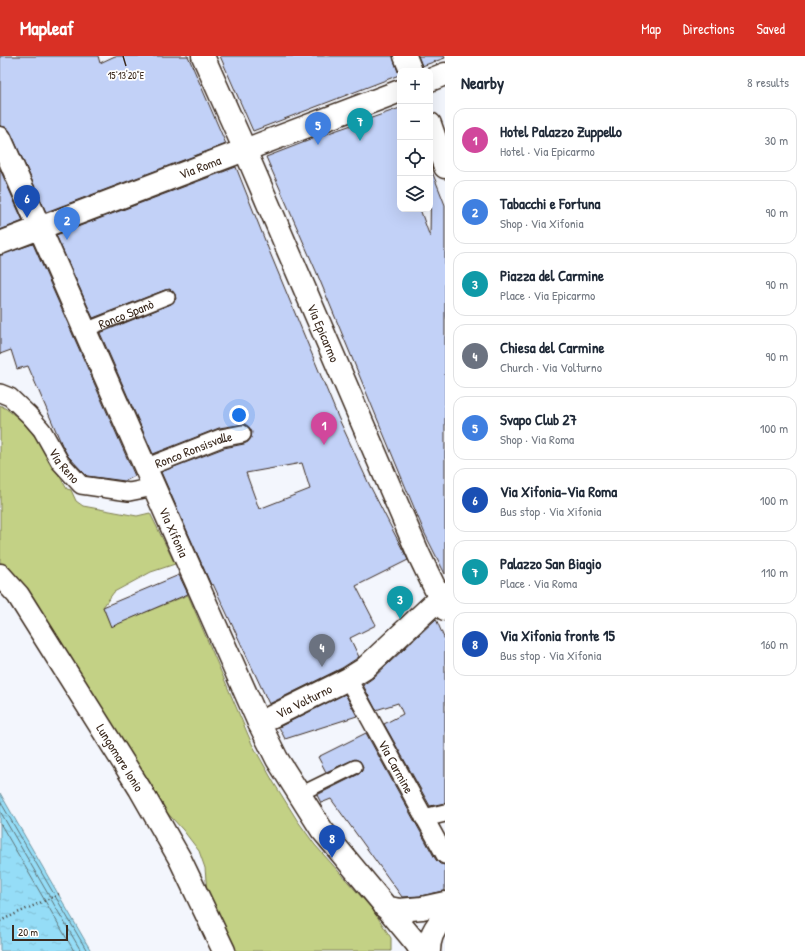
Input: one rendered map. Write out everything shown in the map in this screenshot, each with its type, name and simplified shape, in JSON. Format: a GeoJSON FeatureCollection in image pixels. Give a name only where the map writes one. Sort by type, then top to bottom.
{"type":"FeatureCollection","features":[{"type":"Feature","properties":{"kind":"street","name":"Via Epicarmo"},"geometry":{"type":"LineString","coordinates":[[203,56],[245,150],[419,555],[443,600]]}},
{"type":"Feature","properties":{"kind":"street"},"geometry":{"type":"LineString","coordinates":[[405,56],[410,68]]}},
{"type":"Feature","properties":{"kind":"street"},"geometry":{"type":"LineString","coordinates":[[433,79],[445,74]]}},
{"type":"Feature","properties":{"kind":"street","name":"Via Roma"},"geometry":{"type":"LineString","coordinates":[[0,243],[397,93]]}},
{"type":"Feature","properties":{"kind":"street"},"geometry":{"type":"LineString","coordinates":[[433,133],[445,167]]}},
{"type":"Feature","properties":{"kind":"street","name":"Via Xifonia"},"geometry":{"type":"LineString","coordinates":[[0,138],[41,228],[145,468],[259,723],[277,759],[322,830],[421,951]]}},
{"type":"Feature","properties":{"kind":"street","name":"Ronco Spanò"},"geometry":{"type":"LineString","coordinates":[[85,330],[168,297]]}},
{"type":"Feature","properties":{"kind":"street","name":"Via Reno"},"geometry":{"type":"LineString","coordinates":[[0,394],[10,397],[29,415],[42,430],[60,462],[81,485],[129,492],[154,487]]}},
{"type":"Feature","properties":{"kind":"street","name":"Ronco Ronsisvalle"},"geometry":{"type":"LineString","coordinates":[[145,468],[221,438],[242,434]]}},
{"type":"Feature","properties":{"kind":"street","name":"Lungomare Ionio"},"geometry":{"type":"LineString","coordinates":[[0,575],[22,602],[140,789],[180,859],[224,951]]}},
{"type":"Feature","properties":{"kind":"street","name":"Via Volturno"},"geometry":{"type":"LineString","coordinates":[[259,723],[348,679],[364,669],[443,600]]}},
{"type":"Feature","properties":{"kind":"street","name":"Via Carmine"},"geometry":{"type":"LineString","coordinates":[[348,679],[445,855]]}},
{"type":"Feature","properties":{"kind":"street"},"geometry":{"type":"LineString","coordinates":[[300,794],[355,767]]}},
{"type":"Feature","properties":{"kind":"street"},"geometry":{"type":"LineString","coordinates":[[424,818],[445,813]]}},
{"type":"Feature","properties":{"kind":"street"},"geometry":{"type":"LineString","coordinates":[[385,906],[399,910],[445,904]]}},
{"type":"Feature","properties":{"kind":"street"},"geometry":{"type":"LineString","coordinates":[[429,951],[431,937],[438,924],[445,916]]}},
{"type":"Feature","properties":{"kind":"path"},"geometry":{"type":"LineString","coordinates":[[0,922],[59,894]]}},
{"type":"Feature","properties":{"kind":"green space"},"geometry":{"type":"Polygon","coordinates":[[[0,405],[22,422],[39,442],[67,489],[71,490],[76,501],[83,506],[137,516],[150,513],[175,564],[151,572],[114,592],[103,607],[111,626],[188,595],[252,744],[274,783],[297,820],[315,845],[373,910],[391,938],[391,951],[234,951],[207,892],[205,868],[199,851],[183,830],[150,794],[27,591],[0,562],[0,405]]]}},
{"type":"Feature","properties":{"kind":"water"},"geometry":{"type":"Polygon","coordinates":[[[0,793],[91,951],[0,951],[0,793]]]}},
{"type":"Feature","properties":{"kind":"building"},"geometry":{"type":"Polygon","coordinates":[[[0,56],[98,56],[100,63],[115,56],[188,56],[226,144],[46,212],[11,133],[7,128],[0,126],[0,56]]]}},
{"type":"Feature","properties":{"kind":"building"},"geometry":{"type":"Polygon","coordinates":[[[220,56],[393,56],[397,69],[397,76],[253,131],[220,56]]]}},
{"type":"Feature","properties":{"kind":"building"},"geometry":{"type":"Polygon","coordinates":[[[418,56],[444,56],[445,58],[422,66],[418,56]]]}},
{"type":"Feature","properties":{"kind":"building"},"geometry":{"type":"Polygon","coordinates":[[[397,109],[397,212],[421,212],[430,237],[430,212],[433,212],[433,174],[445,205],[445,574],[425,534],[316,271],[266,157],[397,109]]]}},
{"type":"Feature","properties":{"kind":"building"},"geometry":{"type":"Polygon","coordinates":[[[236,167],[338,417],[368,482],[408,560],[356,586],[376,625],[350,638],[359,657],[342,668],[269,704],[213,584],[211,585],[161,472],[224,448],[244,444],[251,438],[252,432],[245,424],[219,428],[153,454],[100,333],[171,304],[176,299],[175,294],[170,289],[165,290],[93,318],[56,235],[236,167]],[[302,463],[246,473],[259,509],[310,489],[302,463]]]}},
{"type":"Feature","properties":{"kind":"building"},"geometry":{"type":"Polygon","coordinates":[[[0,169],[23,221],[0,230],[0,169]]]}},
{"type":"Feature","properties":{"kind":"building"},"geometry":{"type":"Polygon","coordinates":[[[33,244],[135,476],[125,481],[87,476],[82,471],[68,456],[62,445],[28,366],[17,369],[11,350],[0,354],[0,255],[33,244]]]}},
{"type":"Feature","properties":{"kind":"building"},"geometry":{"type":"Polygon","coordinates":[[[179,575],[188,594],[111,627],[103,607],[179,575]]]}},
{"type":"Feature","properties":{"kind":"building"},"geometry":{"type":"Polygon","coordinates":[[[436,619],[445,640],[445,803],[430,806],[384,724],[403,714],[398,703],[376,710],[363,685],[373,678],[436,619]]]}},
{"type":"Feature","properties":{"kind":"building"},"geometry":{"type":"Polygon","coordinates":[[[345,694],[357,716],[285,739],[279,727],[345,694]]]}},
{"type":"Feature","properties":{"kind":"building"},"geometry":{"type":"Polygon","coordinates":[[[366,733],[436,860],[440,864],[445,865],[445,891],[420,896],[402,897],[331,799],[321,803],[317,795],[359,774],[363,767],[360,761],[355,759],[326,772],[318,757],[366,733]]]}},
{"type":"Feature","properties":{"kind":"place","name":"Palazzo San Biagio"},"geometry":{"type":"Point","coordinates":[360,141]}},
{"type":"Feature","properties":{"kind":"place","name":"Svapo Club 27"},"geometry":{"type":"Point","coordinates":[318,145]}},
{"type":"Feature","properties":{"kind":"place","name":"Via Xifonia-Via Roma"},"geometry":{"type":"Point","coordinates":[27,218]}},
{"type":"Feature","properties":{"kind":"place","name":"Tabacchi e Fortuna"},"geometry":{"type":"Point","coordinates":[67,240]}},
{"type":"Feature","properties":{"kind":"place","name":"Hotel Palazzo Zuppello"},"geometry":{"type":"Point","coordinates":[324,445]}},
{"type":"Feature","properties":{"kind":"place","name":"Piazza del Carmine"},"geometry":{"type":"Point","coordinates":[400,619]}},
{"type":"Feature","properties":{"kind":"place","name":"Chiesa del Carmine"},"geometry":{"type":"Point","coordinates":[322,667]}},
{"type":"Feature","properties":{"kind":"place","name":"Via Xifonia fronte 15"},"geometry":{"type":"Point","coordinates":[332,858]}}]}
